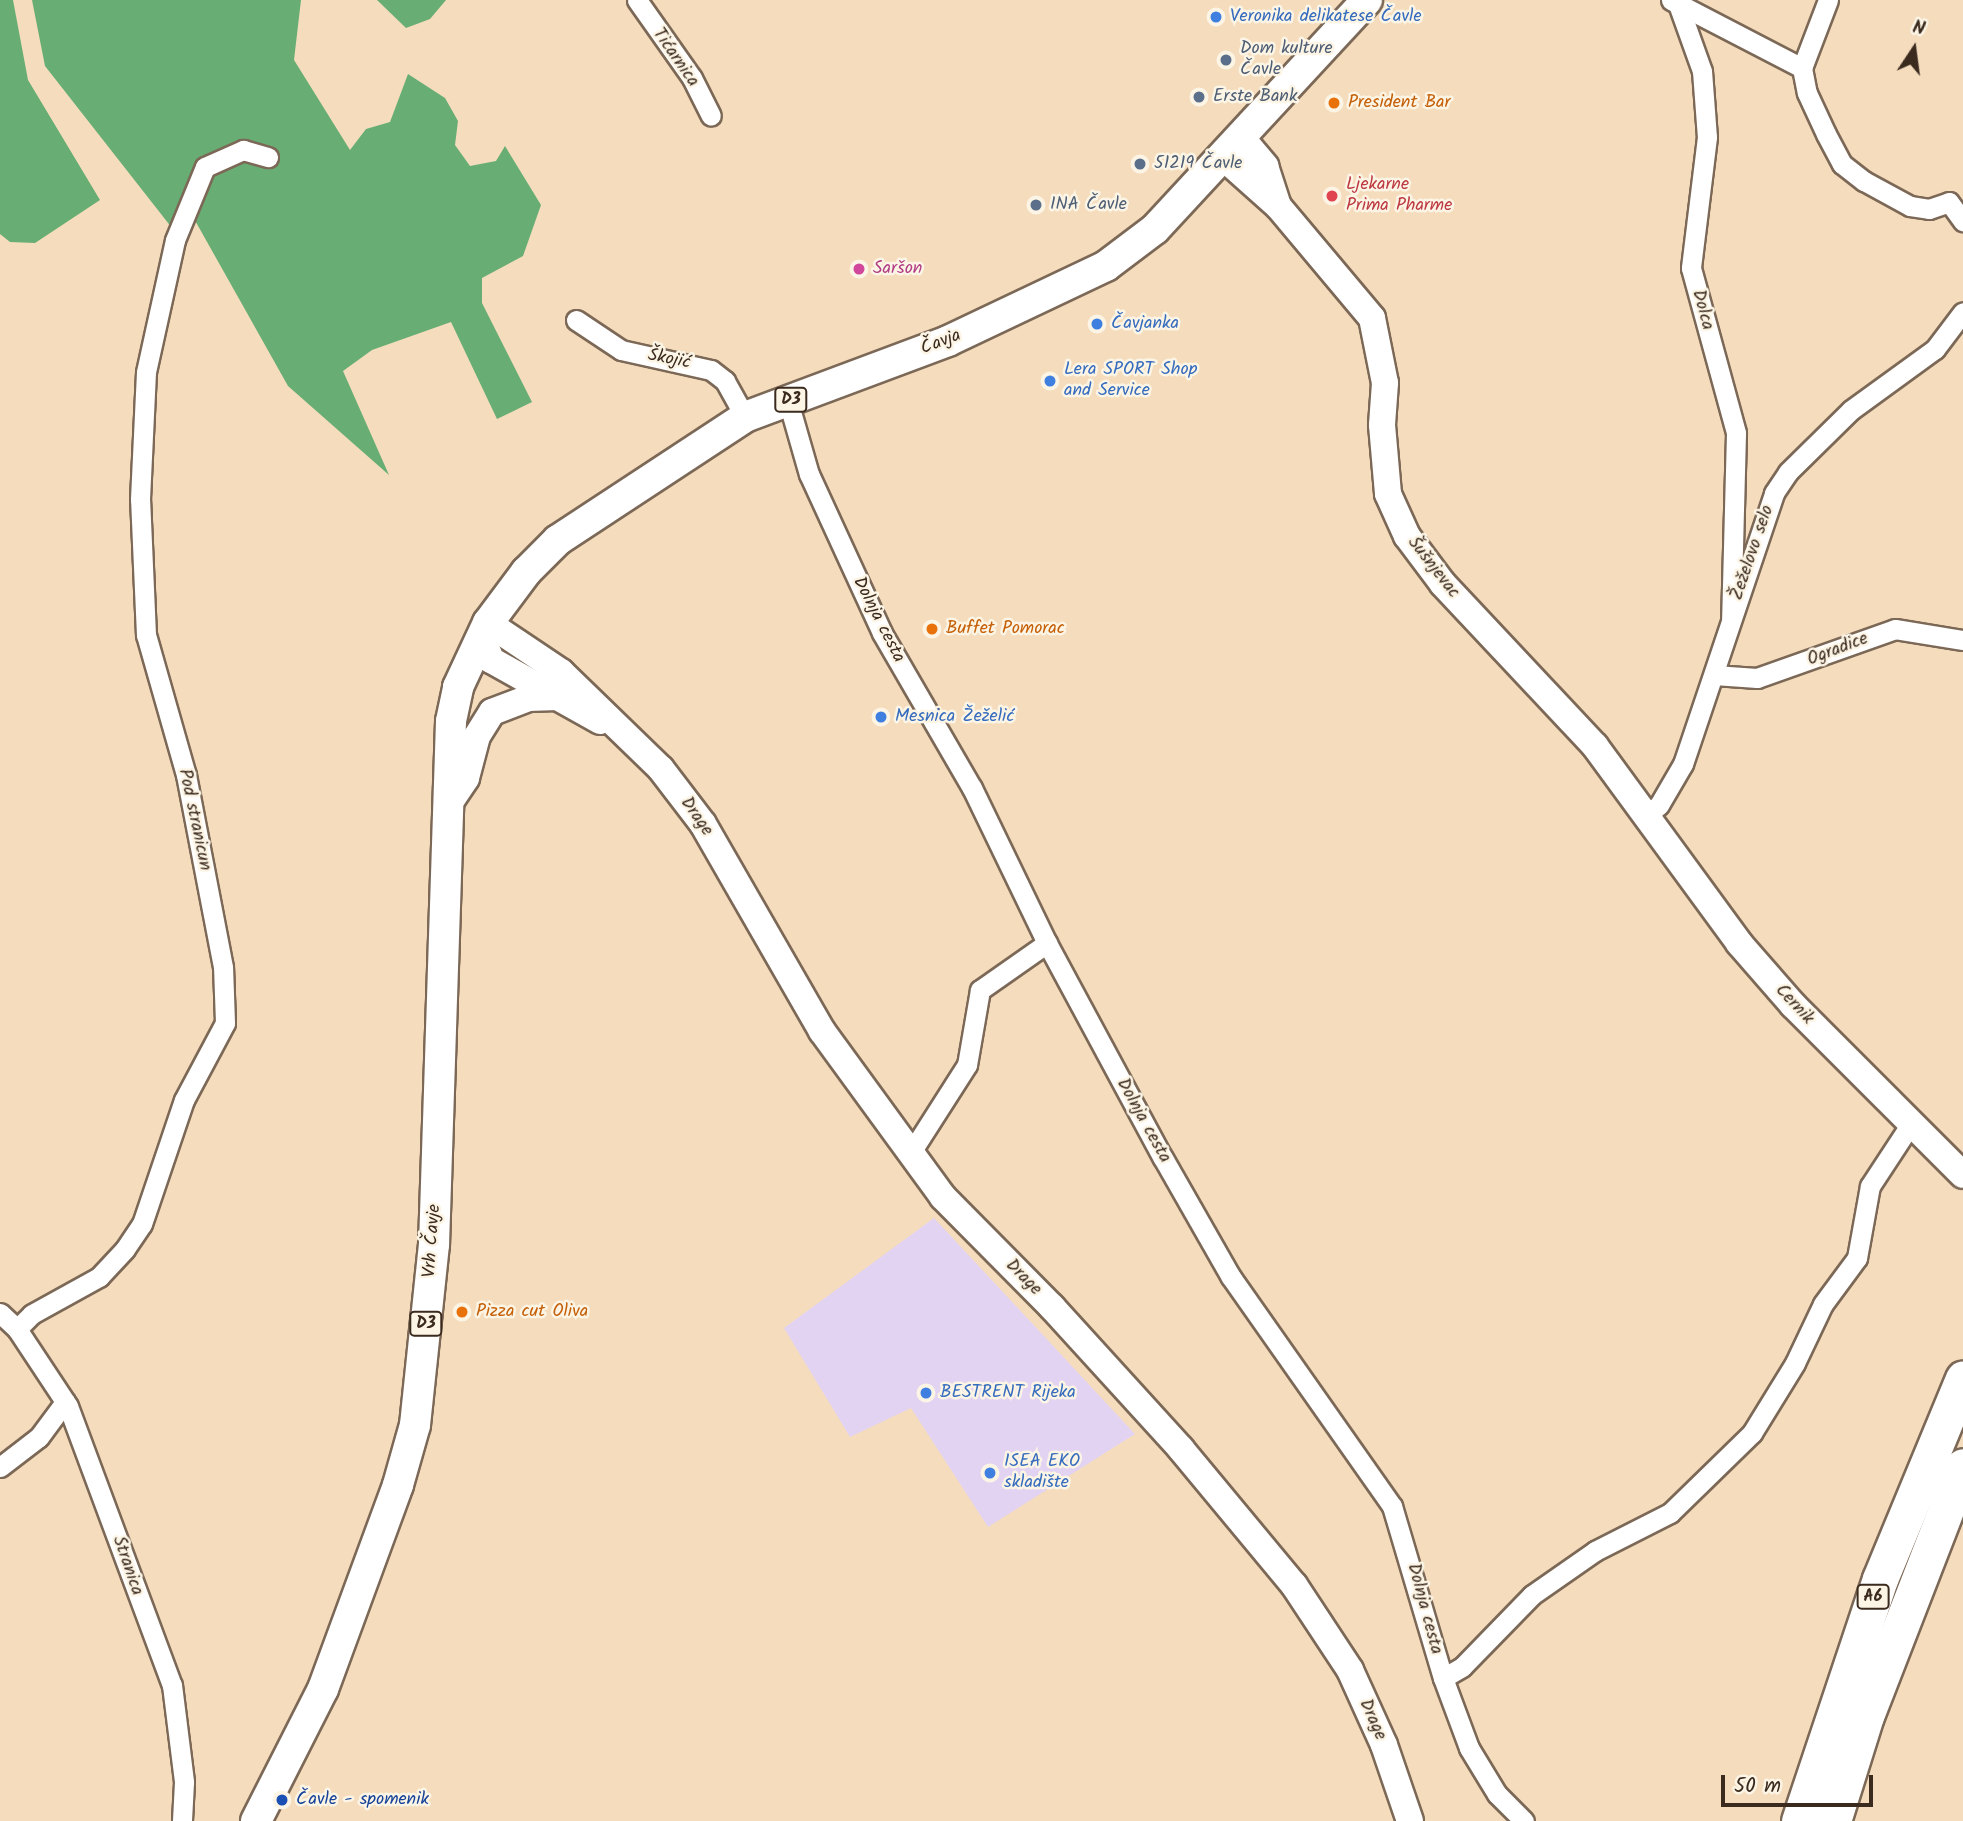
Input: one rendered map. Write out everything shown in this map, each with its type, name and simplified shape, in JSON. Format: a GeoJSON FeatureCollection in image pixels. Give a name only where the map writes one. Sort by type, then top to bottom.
{"type":"FeatureCollection","features":[{"type":"Feature","properties":{"kind":"highway","name":"A6"},"geometry":{"type":"LineString","coordinates":[[1799,1821],[1880,1579],[1963,1378]]}},
{"type":"Feature","properties":{"kind":"highway","name":"A6"},"geometry":{"type":"LineString","coordinates":[[1833,1821],[1866,1716],[1963,1466]]}},
{"type":"Feature","properties":{"kind":"main road","name":"Čavja"},"geometry":{"type":"LineString","coordinates":[[485,629],[526,572],[558,540],[745,417],[958,337],[1106,266],[1155,229],[1367,0]]}},
{"type":"Feature","properties":{"kind":"main road","name":"Šušnjevac"},"geometry":{"type":"LineString","coordinates":[[1232,147],[1265,166],[1278,206],[1371,318],[1385,383],[1382,425],[1388,494],[1407,536],[1443,584],[1595,746],[1647,816]]}},
{"type":"Feature","properties":{"kind":"main road","name":"Drage"},"geometry":{"type":"LineString","coordinates":[[485,629],[491,660],[626,737]]}},
{"type":"Feature","properties":{"kind":"main road","name":"Drage"},"geometry":{"type":"LineString","coordinates":[[485,629],[561,672],[662,769],[703,824],[822,1031],[943,1197],[1052,1307],[1181,1449],[1294,1585],[1350,1670],[1384,1745],[1410,1821]]}},
{"type":"Feature","properties":{"kind":"main road","name":"Vrh Čavje"},"geometry":{"type":"LineString","coordinates":[[261,1820],[323,1689],[398,1485],[415,1425],[434,1245],[448,805],[454,700],[485,629]]}},
{"type":"Feature","properties":{"kind":"main road"},"geometry":{"type":"LineString","coordinates":[[448,805],[466,778],[477,736],[492,712],[528,698],[558,697]]}},
{"type":"Feature","properties":{"kind":"main road","name":"Cernik"},"geometry":{"type":"LineString","coordinates":[[1647,816],[1739,943],[1910,1125],[1963,1175]]}},
{"type":"Feature","properties":{"kind":"street","name":"Tićarnica"},"geometry":{"type":"LineString","coordinates":[[637,0],[692,79],[711,116]]}},
{"type":"Feature","properties":{"kind":"street"},"geometry":{"type":"LineString","coordinates":[[1828,0],[1802,68],[1807,93],[1842,164],[1910,206],[1929,208],[1956,197],[1963,221]]}},
{"type":"Feature","properties":{"kind":"street"},"geometry":{"type":"LineString","coordinates":[[1674,2],[1802,68]]}},
{"type":"Feature","properties":{"kind":"street","name":"Dolca"},"geometry":{"type":"LineString","coordinates":[[1674,2],[1702,71],[1707,137],[1692,268],[1736,433],[1731,618]]}},
{"type":"Feature","properties":{"kind":"street","name":"Pod stranicun"},"geometry":{"type":"LineString","coordinates":[[17,1329],[32,1314],[99,1277],[142,1224],[171,1131],[215,1050],[228,1004],[186,775],[146,635],[140,499],[146,372],[175,240],[205,167],[243,150],[268,157]]}},
{"type":"Feature","properties":{"kind":"street","name":"Žeželovo selo"},"geometry":{"type":"LineString","coordinates":[[1647,816],[1673,785],[1714,675],[1762,519],[1788,472],[1852,410],[1935,349],[1963,312]]}},
{"type":"Feature","properties":{"kind":"street","name":"Škojić"},"geometry":{"type":"LineString","coordinates":[[576,320],[621,350],[711,370],[725,381],[745,417]]}},
{"type":"Feature","properties":{"kind":"street","name":"Dolnja cesta"},"geometry":{"type":"LineString","coordinates":[[788,401],[809,474],[882,633],[972,788],[1046,943],[1227,1270],[1392,1506],[1443,1678],[1482,1771],[1524,1821]]}},
{"type":"Feature","properties":{"kind":"street","name":"Ogradice"},"geometry":{"type":"LineString","coordinates":[[1714,675],[1757,678],[1895,629],[1963,640]]}},
{"type":"Feature","properties":{"kind":"street"},"geometry":{"type":"LineString","coordinates":[[910,1154],[967,1065],[980,990],[1046,943]]}},
{"type":"Feature","properties":{"kind":"street"},"geometry":{"type":"LineString","coordinates":[[1443,1678],[1462,1667],[1532,1595],[1595,1551],[1670,1513],[1752,1433],[1796,1363],[1823,1304],[1857,1258],[1870,1186],[1910,1125]]}},
{"type":"Feature","properties":{"kind":"street","name":"Stranica"},"geometry":{"type":"LineString","coordinates":[[0,1313],[17,1329],[65,1402],[172,1685],[184,1782],[182,1821]]}},
{"type":"Feature","properties":{"kind":"street"},"geometry":{"type":"LineString","coordinates":[[0,1467],[39,1437],[65,1402]]}},
{"type":"Feature","properties":{"kind":"shaded area"},"geometry":{"type":"Polygon","coordinates":[[[934,1218],[1135,1434],[988,1527],[911,1408],[850,1437],[784,1328],[934,1218]]]}},
{"type":"Feature","properties":{"kind":"green space"},"geometry":{"type":"Polygon","coordinates":[[[0,0],[13,0],[28,80],[100,200],[35,243],[10,242],[0,234],[0,0]]]}},
{"type":"Feature","properties":{"kind":"green space"},"geometry":{"type":"Polygon","coordinates":[[[32,0],[301,0],[294,60],[350,150],[366,129],[390,122],[408,74],[445,98],[458,121],[455,145],[470,166],[496,161],[505,146],[541,205],[523,256],[482,278],[482,303],[532,402],[497,419],[451,322],[372,350],[343,371],[389,475],[288,386],[188,208],[172,228],[45,66],[32,0]]]}},
{"type":"Feature","properties":{"kind":"green space"},"geometry":{"type":"Polygon","coordinates":[[[377,0],[446,0],[430,19],[406,28],[377,0]]]}},
{"type":"Feature","properties":{"kind":"place","name":"Veronika delikatese Čavle"},"geometry":{"type":"Point","coordinates":[1216,17]}},
{"type":"Feature","properties":{"kind":"place","name":"Dom kulture Čavle"},"geometry":{"type":"Point","coordinates":[1226,60]}},
{"type":"Feature","properties":{"kind":"place","name":"Erste Bank"},"geometry":{"type":"Point","coordinates":[1199,97]}},
{"type":"Feature","properties":{"kind":"place","name":"President Bar"},"geometry":{"type":"Point","coordinates":[1334,103]}},
{"type":"Feature","properties":{"kind":"place","name":"51219 Čavle"},"geometry":{"type":"Point","coordinates":[1140,164]}},
{"type":"Feature","properties":{"kind":"place","name":"Ljekarne Prima Pharme"},"geometry":{"type":"Point","coordinates":[1332,196]}},
{"type":"Feature","properties":{"kind":"place","name":"INA Čavle"},"geometry":{"type":"Point","coordinates":[1036,205]}},
{"type":"Feature","properties":{"kind":"place","name":"Saršon"},"geometry":{"type":"Point","coordinates":[859,269]}},
{"type":"Feature","properties":{"kind":"place","name":"Čavjanka"},"geometry":{"type":"Point","coordinates":[1097,324]}},
{"type":"Feature","properties":{"kind":"place","name":"Lera SPORT Shop and Service"},"geometry":{"type":"Point","coordinates":[1050,381]}},
{"type":"Feature","properties":{"kind":"place","name":"Buffet Pomorac"},"geometry":{"type":"Point","coordinates":[932,629]}},
{"type":"Feature","properties":{"kind":"place","name":"Mesnica Žeželić"},"geometry":{"type":"Point","coordinates":[881,717]}},
{"type":"Feature","properties":{"kind":"place","name":"Pizza cut Oliva"},"geometry":{"type":"Point","coordinates":[462,1312]}},
{"type":"Feature","properties":{"kind":"place","name":"BESTRENT Rijeka"},"geometry":{"type":"Point","coordinates":[926,1393]}},
{"type":"Feature","properties":{"kind":"place","name":"ISEA EKO skladište"},"geometry":{"type":"Point","coordinates":[990,1473]}},
{"type":"Feature","properties":{"kind":"place","name":"Čavle - spomenik"},"geometry":{"type":"Point","coordinates":[282,1800]}}]}
